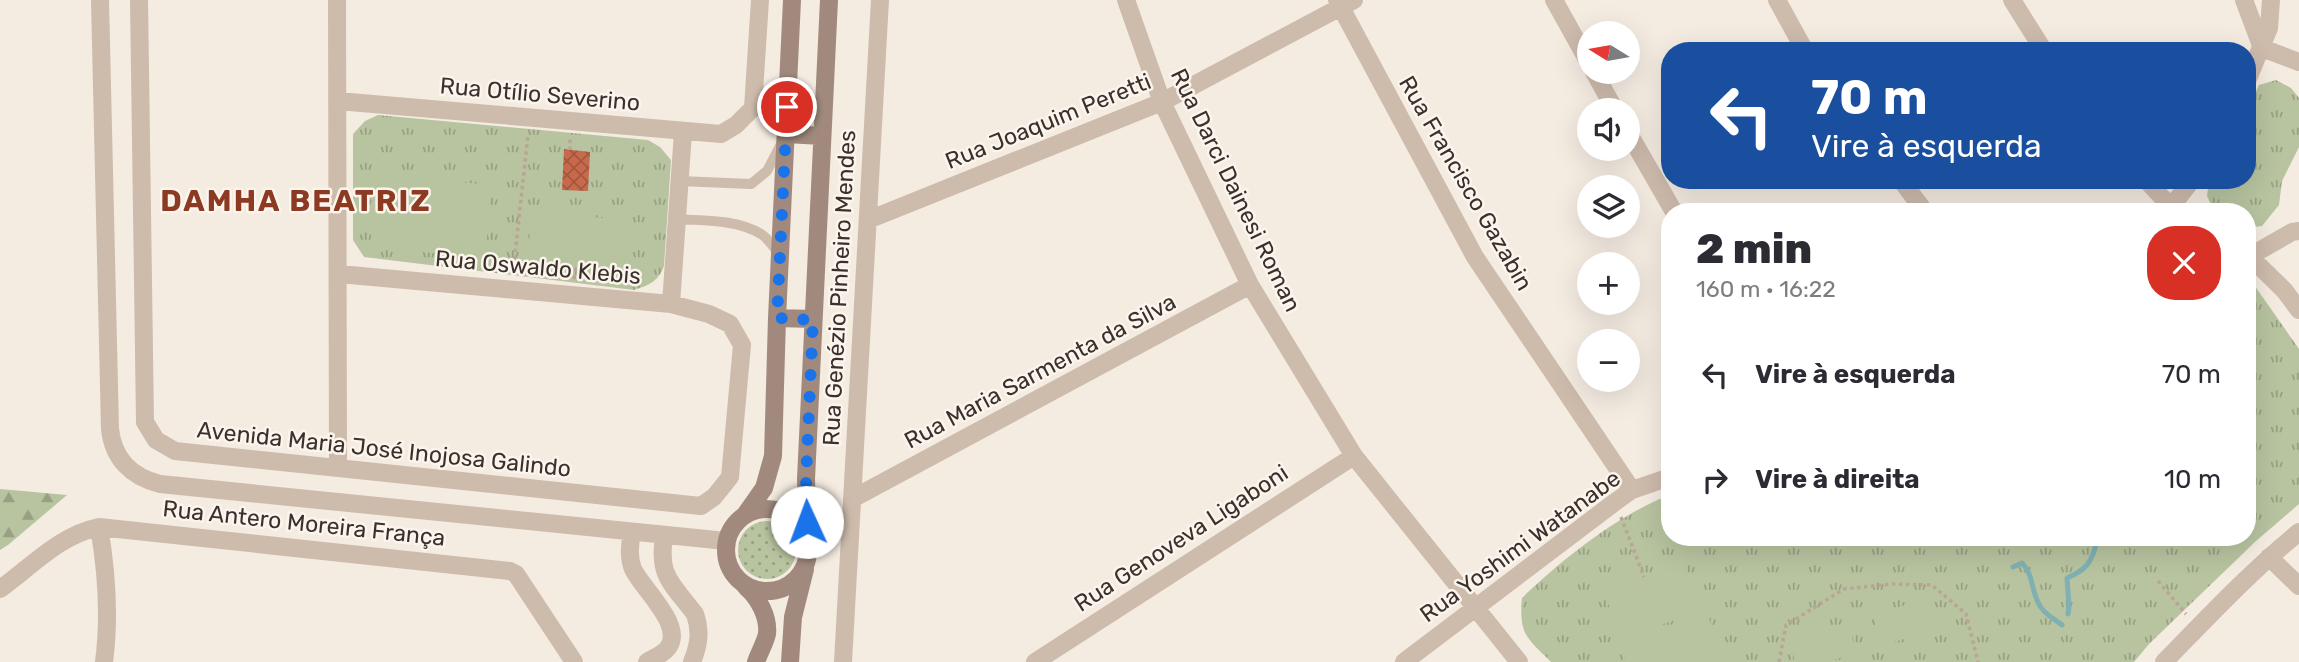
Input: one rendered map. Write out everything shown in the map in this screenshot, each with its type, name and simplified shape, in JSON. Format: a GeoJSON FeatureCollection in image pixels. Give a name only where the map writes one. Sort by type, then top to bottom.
{"type":"FeatureCollection","features":[{"type":"Feature","properties":{"kind":"street"},"geometry":{"type":"LineString","coordinates":[[100,0],[110,429],[114,448],[125,465],[141,478],[160,484],[726,541]]}},
{"type":"Feature","properties":{"kind":"street","name":"Avenida Maria José Inojosa Galindo"},"geometry":{"type":"LineString","coordinates":[[139,0],[145,422],[156,440],[176,451],[701,506],[714,497]]}},
{"type":"Feature","properties":{"kind":"street"},"geometry":{"type":"LineString","coordinates":[[337,0],[338,468]]}},
{"type":"Feature","properties":{"kind":"street","name":"Rua Otílio Severino"},"geometry":{"type":"LineString","coordinates":[[338,101],[721,134],[736,125],[753,108],[760,0]]}},
{"type":"Feature","properties":{"kind":"street"},"geometry":{"type":"LineString","coordinates":[[756,662],[766,634],[761,607],[734,576],[725,553],[730,531],[764,488],[774,456],[777,318],[792,0]]}},
{"type":"Feature","properties":{"kind":"street"},"geometry":{"type":"LineString","coordinates":[[790,662],[793,617],[807,551],[806,479],[829,0]]}},
{"type":"Feature","properties":{"kind":"street","name":"Rua Genézio Pinheiro Mendes"},"geometry":{"type":"LineString","coordinates":[[843,662],[880,0]]}},
{"type":"Feature","properties":{"kind":"street","name":"Rua Darci Dainesi Roman"},"geometry":{"type":"LineString","coordinates":[[1126,0],[1162,102],[1250,285],[1354,456],[1519,662]]}},
{"type":"Feature","properties":{"kind":"street"},"geometry":{"type":"LineString","coordinates":[[1554,0],[1577,41]]}},
{"type":"Feature","properties":{"kind":"street"},"geometry":{"type":"LineString","coordinates":[[1777,0],[1800,42]]}},
{"type":"Feature","properties":{"kind":"street"},"geometry":{"type":"LineString","coordinates":[[2012,0],[2038,42]]}},
{"type":"Feature","properties":{"kind":"street"},"geometry":{"type":"LineString","coordinates":[[2244,0],[2262,48],[2299,62]]}},
{"type":"Feature","properties":{"kind":"street"},"geometry":{"type":"LineString","coordinates":[[2256,61],[2269,28],[2271,0]]}},
{"type":"Feature","properties":{"kind":"street","name":"Rua Joaquim Peretti"},"geometry":{"type":"LineString","coordinates":[[868,220],[1162,102],[1344,2]]}},
{"type":"Feature","properties":{"kind":"street","name":"Rua Francisco Gazabin"},"geometry":{"type":"LineString","coordinates":[[1344,2],[1475,257],[1632,490]]}},
{"type":"Feature","properties":{"kind":"street"},"geometry":{"type":"LineString","coordinates":[[671,304],[683,132]]}},
{"type":"Feature","properties":{"kind":"street"},"geometry":{"type":"LineString","coordinates":[[786,134],[822,136]]}},
{"type":"Feature","properties":{"kind":"street"},"geometry":{"type":"LineString","coordinates":[[1640,153],[1669,203]]}},
{"type":"Feature","properties":{"kind":"street"},"geometry":{"type":"LineString","coordinates":[[2154,189],[2165,203]]}},
{"type":"Feature","properties":{"kind":"street"},"geometry":{"type":"LineString","coordinates":[[2256,251],[2299,230]]}},
{"type":"Feature","properties":{"kind":"street"},"geometry":{"type":"LineString","coordinates":[[2256,263],[2284,290],[2299,310]]}},
{"type":"Feature","properties":{"kind":"street","name":"Rua Oswaldo Klebis"},"geometry":{"type":"LineString","coordinates":[[339,274],[671,304],[709,314],[730,324],[742,345],[734,437],[730,477],[714,497]]}},
{"type":"Feature","properties":{"kind":"street","name":"Rua Maria Sarmenta da Silva"},"geometry":{"type":"LineString","coordinates":[[852,499],[1250,285]]}},
{"type":"Feature","properties":{"kind":"street"},"geometry":{"type":"LineString","coordinates":[[777,318],[813,320]]}},
{"type":"Feature","properties":{"kind":"street","name":"Rua Genoveva Ligaboni"},"geometry":{"type":"LineString","coordinates":[[1035,662],[1354,456]]}},
{"type":"Feature","properties":{"kind":"street","name":"Rua Yoshimi Watanabe"},"geometry":{"type":"LineString","coordinates":[[1404,662],[1615,502],[1632,490],[1661,480]]}},
{"type":"Feature","properties":{"kind":"street"},"geometry":{"type":"LineString","coordinates":[[743,584],[768,592],[782,589],[802,572],[807,551],[803,530],[783,512],[757,510],[745,515]]}},
{"type":"Feature","properties":{"kind":"street"},"geometry":{"type":"LineString","coordinates":[[99,527],[108,596],[109,628],[104,662]]}},
{"type":"Feature","properties":{"kind":"street","name":"Rua Antero Moreira França"},"geometry":{"type":"LineString","coordinates":[[0,589],[51,548],[88,529],[99,527],[510,571],[516,574],[574,662]]}},
{"type":"Feature","properties":{"kind":"street"},"geometry":{"type":"LineString","coordinates":[[632,531],[632,566],[667,618],[671,632],[666,650],[647,662]]}},
{"type":"Feature","properties":{"kind":"street"},"geometry":{"type":"LineString","coordinates":[[2165,662],[2221,602],[2299,532]]}},
{"type":"Feature","properties":{"kind":"street"},"geometry":{"type":"LineString","coordinates":[[664,535],[662,565],[666,575],[695,614],[699,630],[695,654],[670,641]]}},
{"type":"Feature","properties":{"kind":"street"},"geometry":{"type":"LineString","coordinates":[[2269,557],[2299,586]]}},
{"type":"Feature","properties":{"kind":"lane"},"geometry":{"type":"LineString","coordinates":[[679,181],[751,184],[767,171],[786,134]]}},
{"type":"Feature","properties":{"kind":"lane"},"geometry":{"type":"LineString","coordinates":[[677,219],[724,222],[746,228],[762,234],[780,255]]}},
{"type":"Feature","properties":{"kind":"path"},"geometry":{"type":"LineString","coordinates":[[512,289],[530,118]]}},
{"type":"Feature","properties":{"kind":"path"},"geometry":{"type":"LineString","coordinates":[[1615,502],[1644,577]]}},
{"type":"Feature","properties":{"kind":"path"},"geometry":{"type":"LineString","coordinates":[[2158,581],[2183,612]]}},
{"type":"Feature","properties":{"kind":"path"},"geometry":{"type":"LineString","coordinates":[[1779,662],[1786,625],[1844,589],[1892,584],[1932,585],[1966,614],[1978,662]]}},
{"type":"Feature","properties":{"kind":"green space"},"geometry":{"type":"Polygon","coordinates":[[[2276,80],[2291,88],[2299,98],[2299,147],[2282,181],[2279,205],[2262,226],[2256,227],[2256,203],[2210,203],[2207,196],[2208,189],[2256,189],[2256,91],[2259,85],[2276,80]]]}},
{"type":"Feature","properties":{"kind":"green space"},"geometry":{"type":"Polygon","coordinates":[[[378,115],[648,140],[660,147],[671,160],[662,271],[652,282],[634,290],[364,257],[353,240],[353,134],[365,121],[378,115]]]}},
{"type":"Feature","properties":{"kind":"green space"},"geometry":{"type":"Polygon","coordinates":[[[377,175],[492,185],[485,258],[370,247],[377,175]]]}},
{"type":"Feature","properties":{"kind":"green space"},"geometry":{"type":"Polygon","coordinates":[[[532,212],[627,220],[624,271],[527,261],[532,212]]]}},
{"type":"Feature","properties":{"kind":"green space"},"geometry":{"type":"Polygon","coordinates":[[[2256,288],[2299,349],[2299,504],[2256,541],[2256,288]]]}},
{"type":"Feature","properties":{"kind":"green space"},"geometry":{"type":"Polygon","coordinates":[[[0,489],[67,495],[0,550],[0,489]]]}},
{"type":"Feature","properties":{"kind":"green space"},"geometry":{"type":"Polygon","coordinates":[[[1661,499],[1661,546],[2251,546],[2149,644],[2134,662],[1551,662],[1523,628],[1522,598],[1591,540],[1661,499]]]}},
{"type":"Feature","properties":{"kind":"green space"},"geometry":{"type":"Polygon","coordinates":[[[767,521],[778,523],[791,534],[796,550],[794,561],[783,574],[767,579],[756,577],[743,566],[738,550],[740,539],[751,526],[767,521]]]}},
{"type":"Feature","properties":{"kind":"green space"},"geometry":{"type":"Polygon","coordinates":[[[1686,565],[1700,613],[1618,637],[1604,589],[1686,565]]]}},
{"type":"Feature","properties":{"kind":"green space"},"geometry":{"type":"Polygon","coordinates":[[[1931,597],[1941,628],[1881,646],[1873,615],[1931,597]]]}},
{"type":"Feature","properties":{"kind":"green space"},"geometry":{"type":"Polygon","coordinates":[[[1709,617],[1720,662],[1626,662],[1621,641],[1709,617]]]}},
{"type":"Feature","properties":{"kind":"green space"},"geometry":{"type":"Polygon","coordinates":[[[1847,622],[1857,653],[1826,662],[1795,662],[1789,640],[1847,622]]]}},
{"type":"Feature","properties":{"kind":"building"},"geometry":{"type":"Polygon","coordinates":[[[564,149],[590,152],[588,191],[562,190],[564,149]]]}},
{"type":"Feature","properties":{"kind":"waterway"},"geometry":{"type":"LineString","coordinates":[[2068,614],[2067,578],[2086,566],[2095,546]]}},
{"type":"Feature","properties":{"kind":"waterway"},"geometry":{"type":"LineString","coordinates":[[2013,567],[2022,563],[2029,573],[2042,609],[2062,625]]}},
{"type":"Feature","properties":{"kind":"district","name":"DAMHA BEATRIZ"},"geometry":{"type":"Point","coordinates":[296,201]}},
{"type":"Feature","properties":{"kind":"route"},"geometry":{"type":"LineString","coordinates":[[787,107],[777,318],[813,320],[806,479],[807,522]]}}]}
